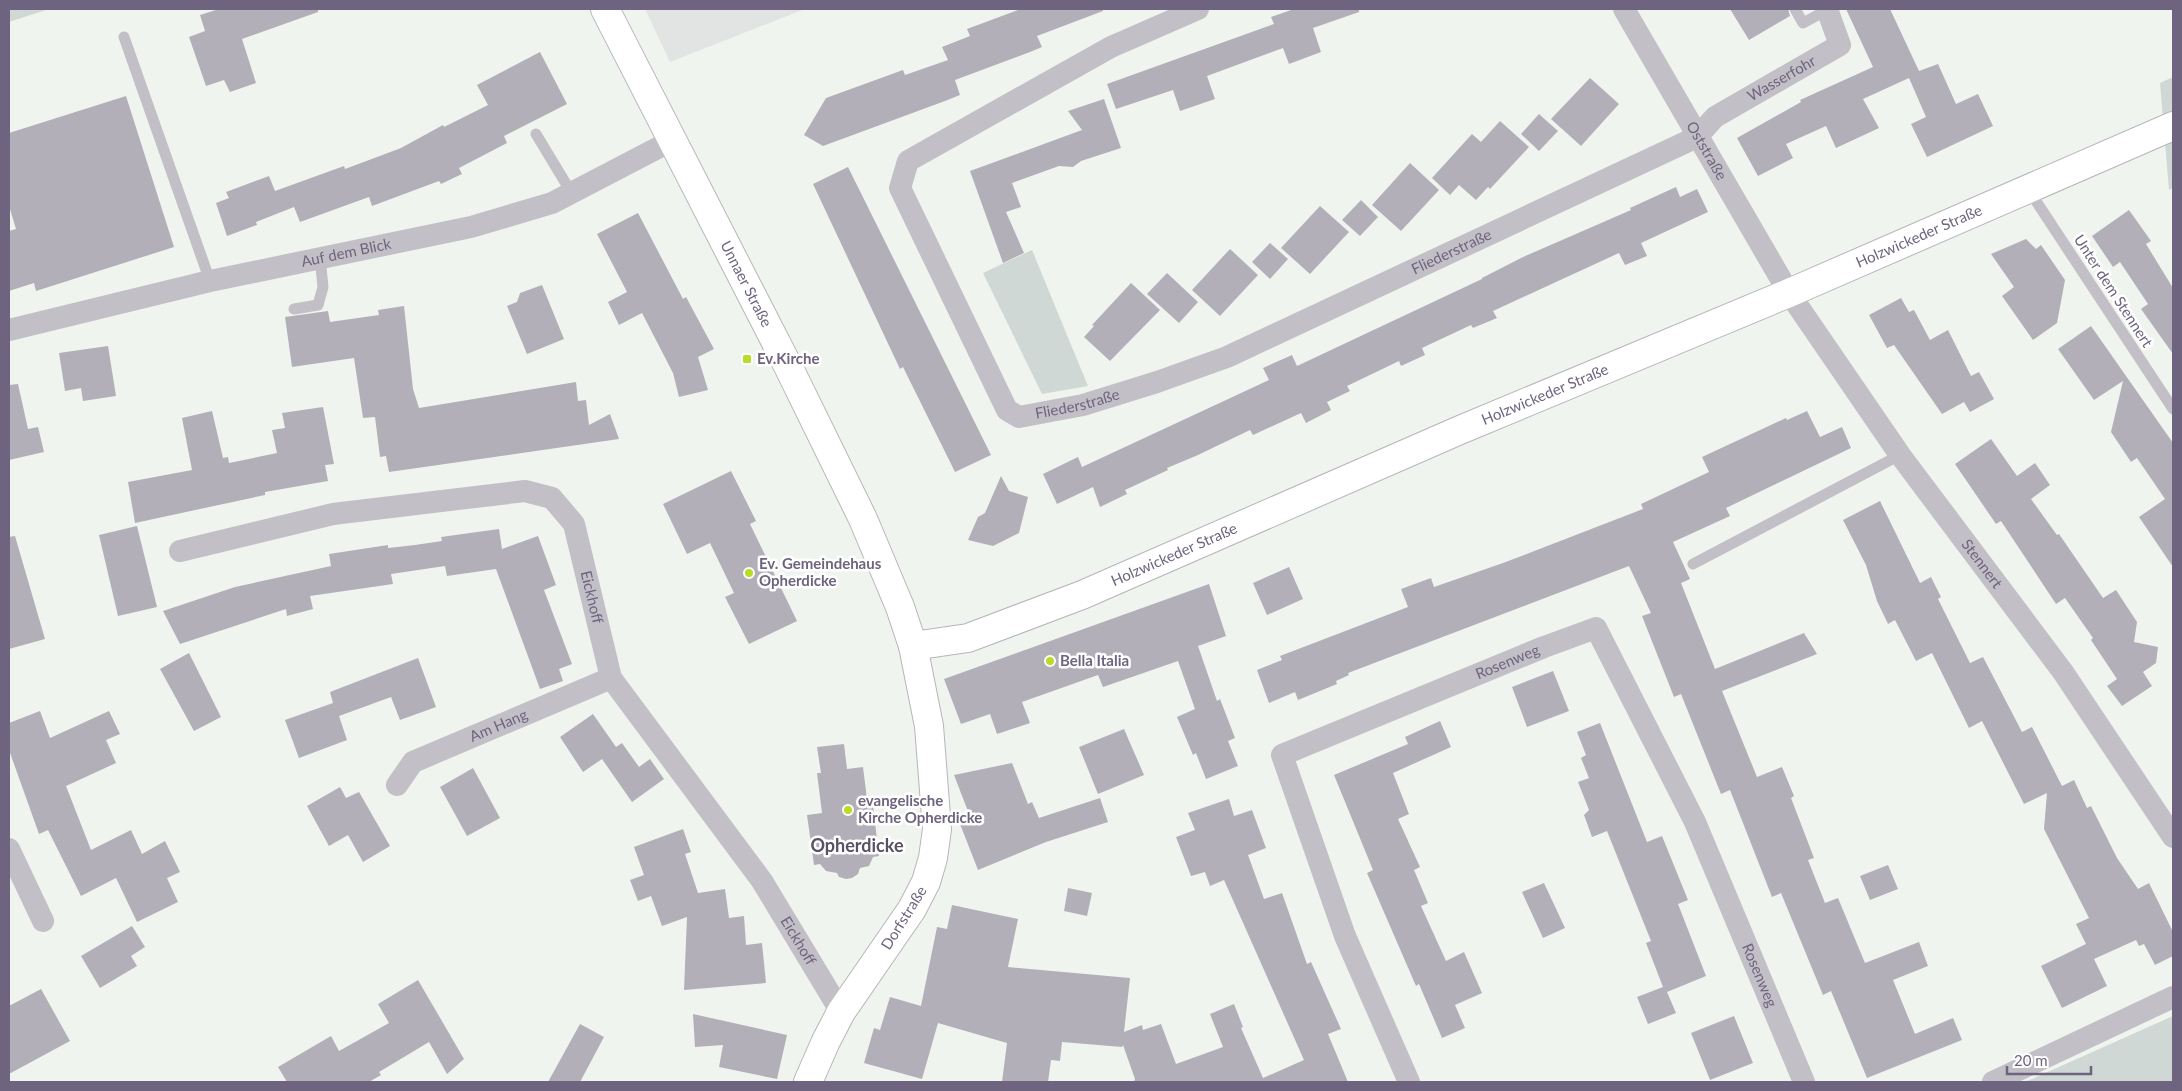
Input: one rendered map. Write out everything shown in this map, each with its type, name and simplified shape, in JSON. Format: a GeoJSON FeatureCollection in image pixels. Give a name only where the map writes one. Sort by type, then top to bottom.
{"type":"FeatureCollection","features":[{"type":"Feature","properties":{"kind":"street","name":"Unnaer Straße"},"geometry":{"type":"LineString","coordinates":[[605,9],[787,364],[863,519],[900,607],[914,646]]}},
{"type":"Feature","properties":{"kind":"street","name":"Fliederstraße"},"geometry":{"type":"LineString","coordinates":[[1198,9],[1111,47],[908,162],[900,188],[1007,410],[1019,417],[1082,405],[1227,358],[1697,137]]}},
{"type":"Feature","properties":{"kind":"street","name":"Oststraße"},"geometry":{"type":"LineString","coordinates":[[1624,9],[1789,293]]}},
{"type":"Feature","properties":{"kind":"street","name":"Wasserfohr"},"geometry":{"type":"LineString","coordinates":[[1697,137],[1715,117],[1840,45],[1827,9]]}},
{"type":"Feature","properties":{"kind":"street","name":"Holzwickeder Straße"},"geometry":{"type":"LineString","coordinates":[[914,646],[968,638],[1082,595],[1460,430],[1789,293],[2173,126]]}},
{"type":"Feature","properties":{"kind":"street","name":"Auf dem Blick"},"geometry":{"type":"LineString","coordinates":[[9,330],[210,281],[471,227],[552,203],[671,141]]}},
{"type":"Feature","properties":{"kind":"street","name":"Stennert"},"geometry":{"type":"LineString","coordinates":[[1789,293],[1900,455],[2063,672],[2173,838]]}},
{"type":"Feature","properties":{"kind":"street","name":"Eickhoff"},"geometry":{"type":"LineString","coordinates":[[180,552],[333,514],[525,490],[552,498],[574,524],[612,678],[762,880],[841,1012]]}},
{"type":"Feature","properties":{"kind":"street","name":"Rosenweg"},"geometry":{"type":"LineString","coordinates":[[1409,1082],[1345,936],[1282,755],[1544,647],[1596,628],[1695,822],[1804,1082]]}},
{"type":"Feature","properties":{"kind":"street","name":"Dorfstraße"},"geometry":{"type":"LineString","coordinates":[[808,1082],[826,1040],[841,1012],[912,909],[926,882],[933,858],[937,829],[929,726],[914,646]]}},
{"type":"Feature","properties":{"kind":"street","name":"Am Hang"},"geometry":{"type":"LineString","coordinates":[[397,785],[413,762],[612,678]]}},
{"type":"Feature","properties":{"kind":"street"},"geometry":{"type":"LineString","coordinates":[[9,849],[43,921]]}},
{"type":"Feature","properties":{"kind":"street"},"geometry":{"type":"LineString","coordinates":[[1993,1082],[2173,997]]}},
{"type":"Feature","properties":{"kind":"lane","name":"Wasserfohr"},"geometry":{"type":"LineString","coordinates":[[1795,9],[1803,23],[1827,9]]}},
{"type":"Feature","properties":{"kind":"lane"},"geometry":{"type":"LineString","coordinates":[[124,37],[210,281]]}},
{"type":"Feature","properties":{"kind":"lane"},"geometry":{"type":"LineString","coordinates":[[536,134],[572,192]]}},
{"type":"Feature","properties":{"kind":"lane","name":"Unter dem Stennert"},"geometry":{"type":"LineString","coordinates":[[2028,189],[2173,409]]}},
{"type":"Feature","properties":{"kind":"lane"},"geometry":{"type":"LineString","coordinates":[[294,310],[318,305],[323,287],[320,258]]}},
{"type":"Feature","properties":{"kind":"lane"},"geometry":{"type":"LineString","coordinates":[[1693,564],[1900,455]]}},
{"type":"Feature","properties":{"kind":"shaded area"},"geometry":{"type":"Polygon","coordinates":[[[9,9],[49,9],[9,22],[9,9]]]}},
{"type":"Feature","properties":{"kind":"shaded area"},"geometry":{"type":"Polygon","coordinates":[[[645,9],[805,9],[670,62],[645,9]]]}},
{"type":"Feature","properties":{"kind":"shaded area"},"geometry":{"type":"Polygon","coordinates":[[[2173,77],[2173,188],[2169,190],[2160,83],[2173,77]]]}},
{"type":"Feature","properties":{"kind":"shaded area"},"geometry":{"type":"Polygon","coordinates":[[[1032,250],[1088,386],[1042,394],[983,273],[1032,250]]]}},
{"type":"Feature","properties":{"kind":"shaded area"},"geometry":{"type":"Polygon","coordinates":[[[2173,1016],[2173,1082],[2025,1082],[2173,1016]]]}},
{"type":"Feature","properties":{"kind":"building"},"geometry":{"type":"Polygon","coordinates":[[[219,9],[318,9],[318,12],[242,39],[256,83],[230,92],[224,80],[206,86],[189,37],[205,31],[200,15],[219,9]]]}},
{"type":"Feature","properties":{"kind":"building"},"geometry":{"type":"Polygon","coordinates":[[[1021,9],[1103,9],[1103,11],[1037,36],[1042,47],[955,80],[960,95],[823,146],[804,135],[826,98],[903,70],[905,75],[948,60],[942,47],[970,36],[967,29],[1021,9]]]}},
{"type":"Feature","properties":{"kind":"building"},"geometry":{"type":"Polygon","coordinates":[[[1294,9],[1359,9],[1359,12],[1313,28],[1321,52],[1289,64],[1283,48],[1207,76],[1215,99],[1180,111],[1173,90],[1116,109],[1107,84],[1274,24],[1271,17],[1294,9]]]}},
{"type":"Feature","properties":{"kind":"building"},"geometry":{"type":"Polygon","coordinates":[[[1730,9],[1788,9],[1790,16],[1749,40],[1730,9]]]}},
{"type":"Feature","properties":{"kind":"building"},"geometry":{"type":"Polygon","coordinates":[[[1846,9],[1890,9],[1919,71],[1938,64],[1956,104],[1978,94],[1993,126],[1927,157],[1911,124],[1926,117],[1909,78],[1863,99],[1879,128],[1836,148],[1826,126],[1786,144],[1793,158],[1758,176],[1737,138],[1801,102],[1800,100],[1873,67],[1846,9]]]}},
{"type":"Feature","properties":{"kind":"building"},"geometry":{"type":"Polygon","coordinates":[[[540,52],[567,104],[504,136],[507,143],[459,168],[462,174],[441,184],[439,181],[372,206],[369,197],[300,222],[294,207],[256,222],[257,225],[227,236],[216,203],[229,198],[226,192],[269,176],[275,191],[344,166],[345,169],[401,148],[443,125],[444,127],[488,105],[477,85],[540,52]]]}},
{"type":"Feature","properties":{"kind":"building"},"geometry":{"type":"Polygon","coordinates":[[[1590,78],[1619,104],[1581,146],[1551,119],[1590,78]]]}},
{"type":"Feature","properties":{"kind":"building"},"geometry":{"type":"Polygon","coordinates":[[[126,96],[174,247],[36,291],[34,283],[9,291],[9,231],[16,229],[9,206],[9,133],[126,96]]]}},
{"type":"Feature","properties":{"kind":"building"},"geometry":{"type":"Polygon","coordinates":[[[1104,99],[1121,148],[1081,161],[1073,167],[1059,166],[1012,183],[1021,207],[1006,212],[1024,253],[1003,263],[970,171],[1082,130],[1068,111],[1104,99]]]}},
{"type":"Feature","properties":{"kind":"building"},"geometry":{"type":"Polygon","coordinates":[[[1539,114],[1558,131],[1539,151],[1521,134],[1539,114]]]}},
{"type":"Feature","properties":{"kind":"building"},"geometry":{"type":"Polygon","coordinates":[[[1500,121],[1529,147],[1490,189],[1488,187],[1476,200],[1459,185],[1450,195],[1432,178],[1472,134],[1481,142],[1500,121]]]}},
{"type":"Feature","properties":{"kind":"building"},"geometry":{"type":"Polygon","coordinates":[[[1410,163],[1439,190],[1401,231],[1372,205],[1410,163]]]}},
{"type":"Feature","properties":{"kind":"building"},"geometry":{"type":"Polygon","coordinates":[[[848,167],[991,455],[955,472],[903,367],[900,369],[813,184],[848,167]]]}},
{"type":"Feature","properties":{"kind":"building"},"geometry":{"type":"Polygon","coordinates":[[[1676,187],[1680,197],[1697,189],[1708,212],[1641,243],[1647,256],[1625,265],[1619,253],[1493,311],[1497,318],[1473,328],[1471,325],[1422,348],[1425,355],[1401,366],[1399,361],[1347,386],[1350,391],[1327,402],[1331,410],[1306,423],[1301,413],[1253,435],[1250,430],[1167,468],[1168,470],[1125,490],[1127,494],[1100,507],[1093,487],[1057,504],[1043,474],[1078,457],[1082,467],[1269,380],[1263,368],[1292,355],[1297,366],[1482,279],[1523,257],[1631,210],[1630,208],[1676,187]]]}},
{"type":"Feature","properties":{"kind":"building"},"geometry":{"type":"Polygon","coordinates":[[[1361,200],[1378,217],[1360,236],[1342,220],[1361,200]]]}},
{"type":"Feature","properties":{"kind":"building"},"geometry":{"type":"Polygon","coordinates":[[[1320,206],[1349,232],[1310,274],[1281,248],[1320,206]]]}},
{"type":"Feature","properties":{"kind":"building"},"geometry":{"type":"Polygon","coordinates":[[[2129,210],[2151,241],[2146,244],[2173,288],[2173,354],[2141,309],[2148,304],[2120,262],[2113,267],[2092,236],[2129,210]]]}},
{"type":"Feature","properties":{"kind":"building"},"geometry":{"type":"Polygon","coordinates":[[[638,213],[683,299],[686,297],[714,349],[698,357],[708,390],[679,397],[673,373],[642,313],[619,325],[608,302],[627,292],[597,234],[638,213]]]}},
{"type":"Feature","properties":{"kind":"building"},"geometry":{"type":"Polygon","coordinates":[[[2026,239],[2036,249],[2041,245],[2065,280],[2057,323],[2033,340],[2002,296],[2014,287],[1991,254],[2026,239]]]}},
{"type":"Feature","properties":{"kind":"building"},"geometry":{"type":"Polygon","coordinates":[[[1270,243],[1288,259],[1270,279],[1252,262],[1270,243]]]}},
{"type":"Feature","properties":{"kind":"building"},"geometry":{"type":"Polygon","coordinates":[[[1230,249],[1258,275],[1220,316],[1192,290],[1230,249]]]}},
{"type":"Feature","properties":{"kind":"building"},"geometry":{"type":"Polygon","coordinates":[[[1167,273],[1198,302],[1179,323],[1147,294],[1167,273]]]}},
{"type":"Feature","properties":{"kind":"building"},"geometry":{"type":"Polygon","coordinates":[[[1131,283],[1160,310],[1110,361],[1084,337],[1094,326],[1092,325],[1131,283]]]}},
{"type":"Feature","properties":{"kind":"building"},"geometry":{"type":"Polygon","coordinates":[[[542,285],[564,339],[527,354],[507,306],[517,302],[520,293],[542,285]]]}},
{"type":"Feature","properties":{"kind":"building"},"geometry":{"type":"Polygon","coordinates":[[[1901,298],[1909,312],[1914,310],[1930,340],[1948,330],[1971,376],[1979,372],[1994,399],[1970,412],[1964,402],[1942,414],[1894,345],[1887,348],[1869,315],[1901,298]]]}},
{"type":"Feature","properties":{"kind":"building"},"geometry":{"type":"Polygon","coordinates":[[[404,306],[413,389],[419,408],[576,382],[578,401],[586,400],[589,425],[610,414],[619,439],[389,472],[386,456],[380,457],[375,417],[363,418],[354,358],[292,367],[285,317],[328,311],[330,322],[379,315],[378,310],[404,306]]]}},
{"type":"Feature","properties":{"kind":"building"},"geometry":{"type":"Polygon","coordinates":[[[2091,326],[2173,443],[2173,567],[2139,517],[2165,499],[2137,458],[2131,462],[2111,432],[2123,381],[2094,400],[2058,349],[2091,326]]]}},
{"type":"Feature","properties":{"kind":"building"},"geometry":{"type":"Polygon","coordinates":[[[108,346],[116,396],[83,401],[81,388],[65,391],[59,353],[108,346]]]}},
{"type":"Feature","properties":{"kind":"building"},"geometry":{"type":"Polygon","coordinates":[[[18,384],[28,429],[38,427],[44,452],[9,460],[9,385],[18,384]]]}},
{"type":"Feature","properties":{"kind":"building"},"geometry":{"type":"Polygon","coordinates":[[[323,407],[334,464],[325,465],[328,481],[265,492],[265,495],[135,523],[128,482],[192,470],[182,418],[212,411],[223,458],[228,457],[229,463],[277,453],[272,430],[285,428],[282,413],[323,407]]]}},
{"type":"Feature","properties":{"kind":"building"},"geometry":{"type":"Polygon","coordinates":[[[1807,411],[1820,437],[1842,427],[1851,448],[1726,508],[1730,516],[1673,542],[1690,579],[1681,583],[1715,669],[1804,633],[1817,654],[1722,691],[1757,777],[1782,767],[1794,796],[1791,798],[1814,858],[1808,860],[1825,903],[1838,898],[1865,963],[1919,942],[1928,966],[1893,980],[1915,1034],[1953,1018],[1962,1040],[1867,1078],[1831,991],[1823,995],[1781,893],[1772,897],[1730,790],[1721,794],[1681,694],[1674,697],[1642,616],[1651,613],[1629,566],[1348,673],[1349,675],[1336,681],[1337,684],[1298,700],[1295,692],[1269,703],[1257,670],[1282,660],[1280,656],[1408,607],[1401,589],[1431,578],[1434,587],[1503,563],[1643,509],[1641,504],[1709,472],[1702,457],[1786,418],[1787,420],[1807,411]]]}},
{"type":"Feature","properties":{"kind":"building"},"geometry":{"type":"Polygon","coordinates":[[[1991,439],[2017,476],[2035,463],[2050,485],[2031,499],[2057,535],[2059,534],[2103,598],[2116,590],[2137,622],[2134,642],[2158,647],[2156,663],[2143,672],[2152,686],[2122,706],[2107,686],[2117,679],[2091,640],[2093,638],[2065,598],[2056,604],[2001,521],[1996,524],[1955,464],[1991,439]]]}},
{"type":"Feature","properties":{"kind":"building","name":"Ev. Gemeindehaus Opherdicke"},"geometry":{"type":"Polygon","coordinates":[[[731,471],[756,521],[750,524],[797,621],[749,644],[725,597],[734,593],[710,543],[687,554],[663,504],[731,471]]]}},
{"type":"Feature","properties":{"kind":"building"},"geometry":{"type":"Polygon","coordinates":[[[1001,476],[1009,491],[1028,497],[1019,533],[993,546],[968,540],[978,517],[985,513],[1001,476]]]}},
{"type":"Feature","properties":{"kind":"building"},"geometry":{"type":"Polygon","coordinates":[[[1880,501],[1920,583],[1931,577],[1941,597],[1938,599],[1970,663],[1983,657],[2022,732],[2032,727],[2062,786],[2074,780],[2087,808],[2091,806],[2117,858],[2138,889],[2149,883],[2173,932],[2173,956],[2155,965],[2144,944],[2139,946],[2136,940],[2094,959],[2107,986],[2062,1008],[2041,966],[2086,944],[2076,924],[2089,918],[2044,829],[2047,793],[2024,804],[1982,721],[1969,728],[1932,653],[1916,661],[1895,620],[1888,624],[1877,601],[1866,565],[1843,520],[1880,501]]]}},
{"type":"Feature","properties":{"kind":"building"},"geometry":{"type":"Polygon","coordinates":[[[137,526],[157,607],[118,616],[99,535],[137,526]]]}},
{"type":"Feature","properties":{"kind":"building"},"geometry":{"type":"Polygon","coordinates":[[[499,529],[502,549],[538,536],[556,585],[544,590],[572,664],[559,669],[563,681],[540,689],[496,569],[447,576],[445,566],[391,574],[393,584],[310,596],[313,609],[287,616],[286,609],[180,644],[163,611],[235,587],[331,566],[329,554],[388,545],[388,548],[415,545],[442,541],[441,537],[499,529]]]}},
{"type":"Feature","properties":{"kind":"building"},"geometry":{"type":"Polygon","coordinates":[[[15,536],[45,639],[9,649],[9,537],[15,536]]]}},
{"type":"Feature","properties":{"kind":"building"},"geometry":{"type":"Polygon","coordinates":[[[1289,567],[1303,599],[1267,615],[1253,583],[1289,567]]]}},
{"type":"Feature","properties":{"kind":"building"},"geometry":{"type":"Polygon","coordinates":[[[1209,584],[1226,636],[1198,646],[1217,701],[1220,699],[1235,738],[1228,741],[1238,766],[1206,779],[1196,753],[1193,755],[1177,717],[1195,709],[1178,661],[1103,687],[1098,675],[1022,702],[1030,723],[997,734],[990,714],[961,724],[944,679],[1209,584]]]}},
{"type":"Feature","properties":{"kind":"building"},"geometry":{"type":"Polygon","coordinates":[[[189,653],[221,717],[194,731],[160,669],[189,653]]]}},
{"type":"Feature","properties":{"kind":"building"},"geometry":{"type":"Polygon","coordinates":[[[418,658],[436,707],[400,720],[391,697],[339,716],[347,740],[299,758],[285,720],[333,703],[330,692],[418,658]]]}},
{"type":"Feature","properties":{"kind":"building"},"geometry":{"type":"Polygon","coordinates":[[[1553,671],[1569,711],[1527,727],[1512,687],[1553,671]]]}},
{"type":"Feature","properties":{"kind":"building"},"geometry":{"type":"Polygon","coordinates":[[[40,711],[50,738],[109,711],[120,734],[106,740],[116,763],[66,786],[91,850],[131,830],[142,854],[165,841],[180,872],[167,878],[178,902],[137,922],[116,878],[81,896],[48,830],[39,834],[9,750],[9,723],[40,711]]]}},
{"type":"Feature","properties":{"kind":"building"},"geometry":{"type":"Polygon","coordinates":[[[593,714],[616,747],[622,743],[639,767],[650,759],[664,779],[632,802],[602,759],[583,772],[560,737],[593,714]]]}},
{"type":"Feature","properties":{"kind":"building"},"geometry":{"type":"Polygon","coordinates":[[[1440,721],[1451,747],[1393,773],[1409,814],[1398,819],[1420,867],[1414,870],[1428,903],[1421,906],[1446,961],[1464,952],[1482,993],[1455,1005],[1465,1028],[1442,1038],[1419,984],[1416,986],[1367,873],[1373,870],[1334,775],[1408,744],[1405,737],[1440,721]]]}},
{"type":"Feature","properties":{"kind":"building"},"geometry":{"type":"Polygon","coordinates":[[[1600,723],[1647,842],[1662,836],[1688,900],[1678,904],[1706,976],[1667,992],[1676,1013],[1648,1024],[1637,997],[1663,987],[1646,943],[1651,941],[1607,831],[1592,837],[1584,815],[1589,810],[1578,782],[1589,778],[1581,758],[1586,755],[1577,732],[1600,723]]]}},
{"type":"Feature","properties":{"kind":"building"},"geometry":{"type":"Polygon","coordinates":[[[1124,729],[1144,775],[1098,794],[1079,747],[1124,729]]]}},
{"type":"Feature","properties":{"kind":"building","name":"evangelische Kirche Opherdicke"},"geometry":{"type":"Polygon","coordinates":[[[844,744],[847,769],[863,767],[868,807],[873,806],[879,856],[873,857],[869,866],[860,868],[858,874],[846,879],[839,877],[837,873],[826,871],[820,864],[814,865],[807,815],[822,813],[817,773],[821,773],[817,747],[844,744]]]}},
{"type":"Feature","properties":{"kind":"building"},"geometry":{"type":"Polygon","coordinates":[[[1012,763],[1028,804],[1032,802],[1039,818],[1100,798],[1108,822],[1046,842],[978,870],[960,824],[971,819],[954,775],[1012,763]]]}},
{"type":"Feature","properties":{"kind":"building"},"geometry":{"type":"Polygon","coordinates":[[[473,768],[500,818],[467,836],[440,787],[473,768]]]}},
{"type":"Feature","properties":{"kind":"building"},"geometry":{"type":"Polygon","coordinates":[[[340,787],[346,798],[359,792],[390,846],[363,862],[348,835],[329,846],[307,806],[340,787]]]}},
{"type":"Feature","properties":{"kind":"building"},"geometry":{"type":"Polygon","coordinates":[[[1229,799],[1234,816],[1252,810],[1266,848],[1248,855],[1264,899],[1282,893],[1307,964],[1311,962],[1341,1029],[1328,1034],[1348,1082],[1134,1082],[1135,1079],[1123,1045],[1122,1047],[1062,1042],[1060,1061],[1051,1060],[1048,1082],[1002,1082],[1007,1043],[938,1023],[922,1079],[864,1063],[874,1028],[880,1030],[890,997],[921,1006],[937,927],[947,929],[952,905],[1018,919],[1008,967],[1130,978],[1124,1032],[1142,1025],[1143,1030],[1161,1024],[1176,1064],[1223,1047],[1210,1014],[1234,1004],[1243,1027],[1241,1028],[1263,1078],[1304,1060],[1224,880],[1210,886],[1205,872],[1191,876],[1176,837],[1195,830],[1188,813],[1229,799]]]}},
{"type":"Feature","properties":{"kind":"building"},"geometry":{"type":"Polygon","coordinates":[[[683,829],[691,852],[685,854],[698,893],[725,889],[729,918],[744,916],[746,945],[762,943],[766,983],[684,990],[687,917],[662,926],[651,896],[638,901],[630,880],[644,875],[634,847],[683,829]]]}},
{"type":"Feature","properties":{"kind":"building"},"geometry":{"type":"Polygon","coordinates":[[[1888,865],[1898,889],[1870,900],[1860,876],[1888,865]]]}},
{"type":"Feature","properties":{"kind":"building"},"geometry":{"type":"Polygon","coordinates":[[[1544,883],[1565,928],[1543,938],[1522,892],[1544,883]]]}},
{"type":"Feature","properties":{"kind":"building"},"geometry":{"type":"Polygon","coordinates":[[[1068,888],[1092,893],[1087,916],[1064,911],[1068,888]]]}},
{"type":"Feature","properties":{"kind":"building"},"geometry":{"type":"Polygon","coordinates":[[[132,926],[145,947],[131,956],[137,966],[100,988],[81,956],[132,926]]]}},
{"type":"Feature","properties":{"kind":"building"},"geometry":{"type":"Polygon","coordinates":[[[418,980],[464,1059],[447,1074],[429,1042],[379,1072],[381,1075],[369,1082],[287,1082],[278,1067],[331,1036],[339,1051],[389,1023],[378,1004],[418,980]]]}},
{"type":"Feature","properties":{"kind":"building"},"geometry":{"type":"Polygon","coordinates":[[[41,989],[70,1041],[9,1074],[9,1006],[41,989]]]}},
{"type":"Feature","properties":{"kind":"building"},"geometry":{"type":"Polygon","coordinates":[[[693,1014],[787,1035],[777,1079],[719,1067],[723,1045],[695,1047],[693,1014]]]}},
{"type":"Feature","properties":{"kind":"building"},"geometry":{"type":"Polygon","coordinates":[[[1734,1016],[1753,1063],[1710,1080],[1691,1033],[1734,1016]]]}},
{"type":"Feature","properties":{"kind":"building"},"geometry":{"type":"Polygon","coordinates":[[[580,1024],[604,1037],[580,1082],[548,1082],[580,1024]]]}},
{"type":"Feature","properties":{"kind":"place","name":"Ev.Kirche"},"geometry":{"type":"Point","coordinates":[747,359]}},
{"type":"Feature","properties":{"kind":"place","name":"Ev. Gemeindehaus Opherdicke"},"geometry":{"type":"Point","coordinates":[749,573]}},
{"type":"Feature","properties":{"kind":"place","name":"Bella Italia"},"geometry":{"type":"Point","coordinates":[1050,661]}},
{"type":"Feature","properties":{"kind":"place","name":"evangelische Kirche Opherdicke"},"geometry":{"type":"Point","coordinates":[848,810]}},
{"type":"Feature","properties":{"kind":"district","name":"Opherdicke"},"geometry":{"type":"Point","coordinates":[857,846]}}]}
